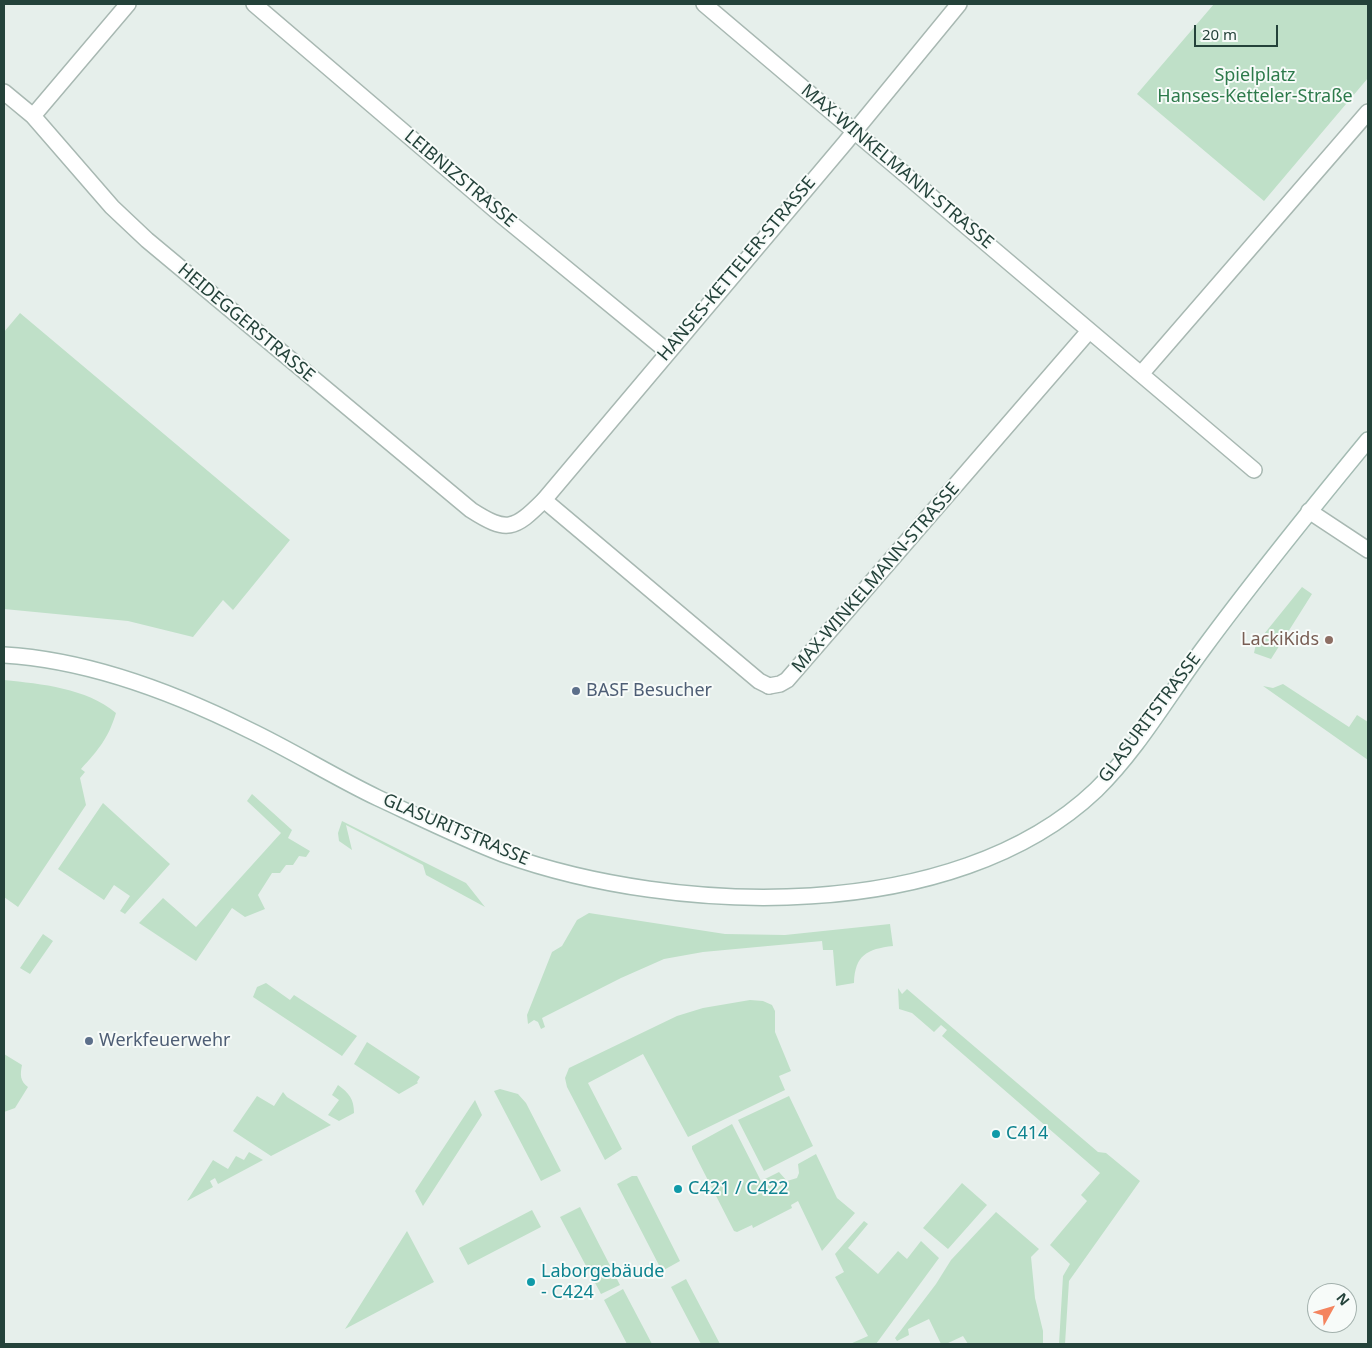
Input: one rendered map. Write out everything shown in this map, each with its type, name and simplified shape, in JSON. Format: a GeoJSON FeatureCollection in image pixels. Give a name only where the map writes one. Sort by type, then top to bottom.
{"type":"FeatureCollection","features":[{"type":"Feature","properties":{"kind":"street"},"geometry":{"type":"LineString","coordinates":[[33,116],[128,4]]}},
{"type":"Feature","properties":{"kind":"street","name":"LEIBNIZSTRASSE"},"geometry":{"type":"LineString","coordinates":[[254,4],[494,209],[668,352]]}},
{"type":"Feature","properties":{"kind":"street","name":"MAX-WINKELMANN-STRASSE"},"geometry":{"type":"LineString","coordinates":[[704,4],[1254,470]]}},
{"type":"Feature","properties":{"kind":"street","name":"HANSES-KETTELER-STRASSE"},"geometry":{"type":"LineString","coordinates":[[509,526],[519,523],[544,500],[958,4]]}},
{"type":"Feature","properties":{"kind":"street","name":"HEIDEGGERSTRASSE"},"geometry":{"type":"LineString","coordinates":[[4,92],[33,116],[112,207],[147,240],[471,510],[498,526],[509,526]]}},
{"type":"Feature","properties":{"kind":"street"},"geometry":{"type":"LineString","coordinates":[[1141,374],[1368,112]]}},
{"type":"Feature","properties":{"kind":"street","name":"MAX-WINKELMANN-STRASSE"},"geometry":{"type":"LineString","coordinates":[[544,500],[759,681],[769,686],[780,684],[787,680],[1089,330]]}},
{"type":"Feature","properties":{"kind":"street","name":"GLASURITSTRASSE"},"geometry":{"type":"LineString","coordinates":[[4,654],[73,665],[166,692],[249,730],[392,804],[503,854],[562,871],[634,888],[702,896],[769,898],[877,889],[965,866],[998,854],[1032,837],[1092,793],[1133,747],[1235,606],[1309,511],[1368,440]]}},
{"type":"Feature","properties":{"kind":"street"},"geometry":{"type":"LineString","coordinates":[[1309,511],[1368,550]]}},
{"type":"Feature","properties":{"kind":"green space","name":"Spielplatz Hanses-Ketteler-Straße"},"geometry":{"type":"Polygon","coordinates":[[[1214,4],[1368,4],[1368,78],[1264,201],[1137,94],[1214,4]]]}},
{"type":"Feature","properties":{"kind":"green space"},"geometry":{"type":"Polygon","coordinates":[[[20,313],[290,540],[233,610],[223,600],[193,637],[128,621],[4,609],[4,332],[20,313]]]}},
{"type":"Feature","properties":{"kind":"green space"},"geometry":{"type":"Polygon","coordinates":[[[1302,587],[1312,594],[1271,659],[1254,653],[1256,644],[1302,587]]]}},
{"type":"Feature","properties":{"kind":"green space"},"geometry":{"type":"Polygon","coordinates":[[[4,680],[33,683],[77,693],[91,698],[116,713],[110,730],[102,743],[81,769],[85,772],[80,778],[86,805],[18,907],[4,897],[4,680]]]}},
{"type":"Feature","properties":{"kind":"green space"},"geometry":{"type":"Polygon","coordinates":[[[1283,684],[1349,727],[1357,715],[1368,722],[1368,760],[1263,686],[1273,688],[1283,684]]]}},
{"type":"Feature","properties":{"kind":"green space"},"geometry":{"type":"Polygon","coordinates":[[[252,794],[292,830],[288,838],[310,851],[306,857],[299,856],[293,865],[286,865],[280,873],[272,873],[258,895],[265,909],[245,917],[232,908],[196,961],[139,923],[163,898],[196,927],[281,833],[247,801],[252,794]]]}},
{"type":"Feature","properties":{"kind":"green space"},"geometry":{"type":"Polygon","coordinates":[[[103,803],[170,864],[125,914],[120,911],[130,896],[114,885],[104,900],[58,869],[103,803]]]}},
{"type":"Feature","properties":{"kind":"green space"},"geometry":{"type":"Polygon","coordinates":[[[342,821],[466,883],[485,907],[426,875],[423,865],[346,825],[352,850],[339,841],[338,833],[342,821]]]}},
{"type":"Feature","properties":{"kind":"green space"},"geometry":{"type":"Polygon","coordinates":[[[589,913],[725,934],[785,935],[890,924],[893,946],[876,949],[864,955],[857,966],[854,983],[836,986],[833,950],[823,950],[822,941],[703,952],[664,959],[621,978],[542,1018],[545,1027],[541,1029],[538,1022],[534,1020],[528,1024],[527,1015],[552,952],[562,946],[577,920],[589,913]]]}},
{"type":"Feature","properties":{"kind":"green space"},"geometry":{"type":"Polygon","coordinates":[[[43,934],[53,941],[30,974],[20,968],[43,934]]]}},
{"type":"Feature","properties":{"kind":"green space"},"geometry":{"type":"Polygon","coordinates":[[[266,983],[290,1000],[294,995],[357,1036],[342,1056],[253,997],[257,987],[266,983]]]}},
{"type":"Feature","properties":{"kind":"green space"},"geometry":{"type":"Polygon","coordinates":[[[898,988],[902,994],[907,989],[1098,1152],[1106,1153],[1140,1181],[1069,1281],[1065,1344],[1059,1344],[1063,1276],[1070,1264],[1050,1245],[1087,1201],[1081,1195],[1100,1173],[942,1036],[947,1030],[941,1025],[934,1032],[912,1013],[899,1009],[898,988]]]}},
{"type":"Feature","properties":{"kind":"green space"},"geometry":{"type":"Polygon","coordinates":[[[750,1000],[763,1001],[772,1005],[775,1011],[775,1032],[791,1071],[779,1076],[785,1090],[688,1137],[643,1054],[588,1083],[622,1149],[605,1160],[567,1087],[565,1078],[569,1068],[677,1016],[703,1008],[750,1000]]]}},
{"type":"Feature","properties":{"kind":"green space"},"geometry":{"type":"Polygon","coordinates":[[[367,1042],[420,1077],[418,1083],[399,1094],[354,1064],[367,1042]]]}},
{"type":"Feature","properties":{"kind":"green space"},"geometry":{"type":"Polygon","coordinates":[[[4,1054],[22,1065],[21,1078],[28,1087],[15,1108],[4,1112],[4,1054]]]}},
{"type":"Feature","properties":{"kind":"green space"},"geometry":{"type":"Polygon","coordinates":[[[338,1085],[350,1097],[354,1113],[339,1121],[328,1115],[339,1100],[332,1095],[338,1085]]]}},
{"type":"Feature","properties":{"kind":"green space"},"geometry":{"type":"Polygon","coordinates":[[[500,1089],[518,1094],[526,1103],[561,1171],[541,1181],[494,1091],[500,1089]]]}},
{"type":"Feature","properties":{"kind":"green space"},"geometry":{"type":"Polygon","coordinates":[[[283,1092],[287,1097],[331,1125],[271,1156],[233,1131],[257,1096],[274,1106],[283,1092]]]}},
{"type":"Feature","properties":{"kind":"green space"},"geometry":{"type":"Polygon","coordinates":[[[789,1096],[813,1146],[764,1171],[738,1120],[789,1096]]]}},
{"type":"Feature","properties":{"kind":"green space"},"geometry":{"type":"Polygon","coordinates":[[[475,1100],[482,1115],[423,1206],[415,1191],[475,1100]]]}},
{"type":"Feature","properties":{"kind":"green space"},"geometry":{"type":"Polygon","coordinates":[[[732,1124],[761,1181],[779,1172],[787,1181],[797,1178],[799,1173],[798,1164],[816,1154],[837,1198],[855,1213],[822,1251],[798,1201],[791,1205],[792,1208],[753,1228],[752,1225],[737,1232],[734,1231],[692,1149],[692,1146],[732,1124]]]}},
{"type":"Feature","properties":{"kind":"green space"},"geometry":{"type":"Polygon","coordinates":[[[249,1152],[263,1160],[218,1184],[215,1178],[210,1181],[213,1187],[187,1201],[213,1160],[228,1169],[236,1156],[244,1160],[249,1152]]]}},
{"type":"Feature","properties":{"kind":"green space"},"geometry":{"type":"Polygon","coordinates":[[[632,1176],[637,1176],[680,1261],[662,1271],[617,1184],[632,1176]]]}},
{"type":"Feature","properties":{"kind":"green space"},"geometry":{"type":"Polygon","coordinates":[[[962,1183],[987,1205],[948,1249],[923,1228],[962,1183]]]}},
{"type":"Feature","properties":{"kind":"green space"},"geometry":{"type":"Polygon","coordinates":[[[580,1207],[620,1285],[601,1294],[560,1217],[580,1207]]]}},
{"type":"Feature","properties":{"kind":"green space"},"geometry":{"type":"Polygon","coordinates":[[[532,1210],[541,1227],[468,1265],[459,1248],[532,1210]]]}},
{"type":"Feature","properties":{"kind":"green space"},"geometry":{"type":"Polygon","coordinates":[[[996,1212],[1039,1249],[1031,1257],[1035,1298],[1043,1331],[1043,1344],[968,1344],[963,1336],[946,1344],[941,1344],[929,1319],[908,1329],[909,1335],[897,1341],[895,1338],[936,1284],[951,1260],[996,1212]]]}},
{"type":"Feature","properties":{"kind":"green space"},"geometry":{"type":"Polygon","coordinates":[[[864,1221],[868,1224],[848,1248],[878,1274],[898,1251],[907,1259],[921,1241],[939,1258],[876,1344],[850,1344],[868,1336],[835,1277],[844,1272],[835,1254],[864,1221]]]}},
{"type":"Feature","properties":{"kind":"green space"},"geometry":{"type":"Polygon","coordinates":[[[407,1231],[434,1282],[345,1329],[407,1231]]]}},
{"type":"Feature","properties":{"kind":"green space"},"geometry":{"type":"Polygon","coordinates":[[[686,1279],[720,1344],[701,1344],[671,1287],[686,1279]]]}},
{"type":"Feature","properties":{"kind":"green space"},"geometry":{"type":"Polygon","coordinates":[[[623,1289],[652,1344],[627,1344],[604,1300],[623,1289]]]}},
{"type":"Feature","properties":{"kind":"place","name":"LackiKids"},"geometry":{"type":"Point","coordinates":[1329,640]}},
{"type":"Feature","properties":{"kind":"place","name":"BASF Besucher"},"geometry":{"type":"Point","coordinates":[576,691]}},
{"type":"Feature","properties":{"kind":"place","name":"Werkfeuerwehr"},"geometry":{"type":"Point","coordinates":[89,1041]}},
{"type":"Feature","properties":{"kind":"place","name":"C414"},"geometry":{"type":"Point","coordinates":[996,1134]}},
{"type":"Feature","properties":{"kind":"place","name":"C421 / C422"},"geometry":{"type":"Point","coordinates":[678,1189]}},
{"type":"Feature","properties":{"kind":"place","name":"Laborgebäude - C424"},"geometry":{"type":"Point","coordinates":[531,1282]}}]}
